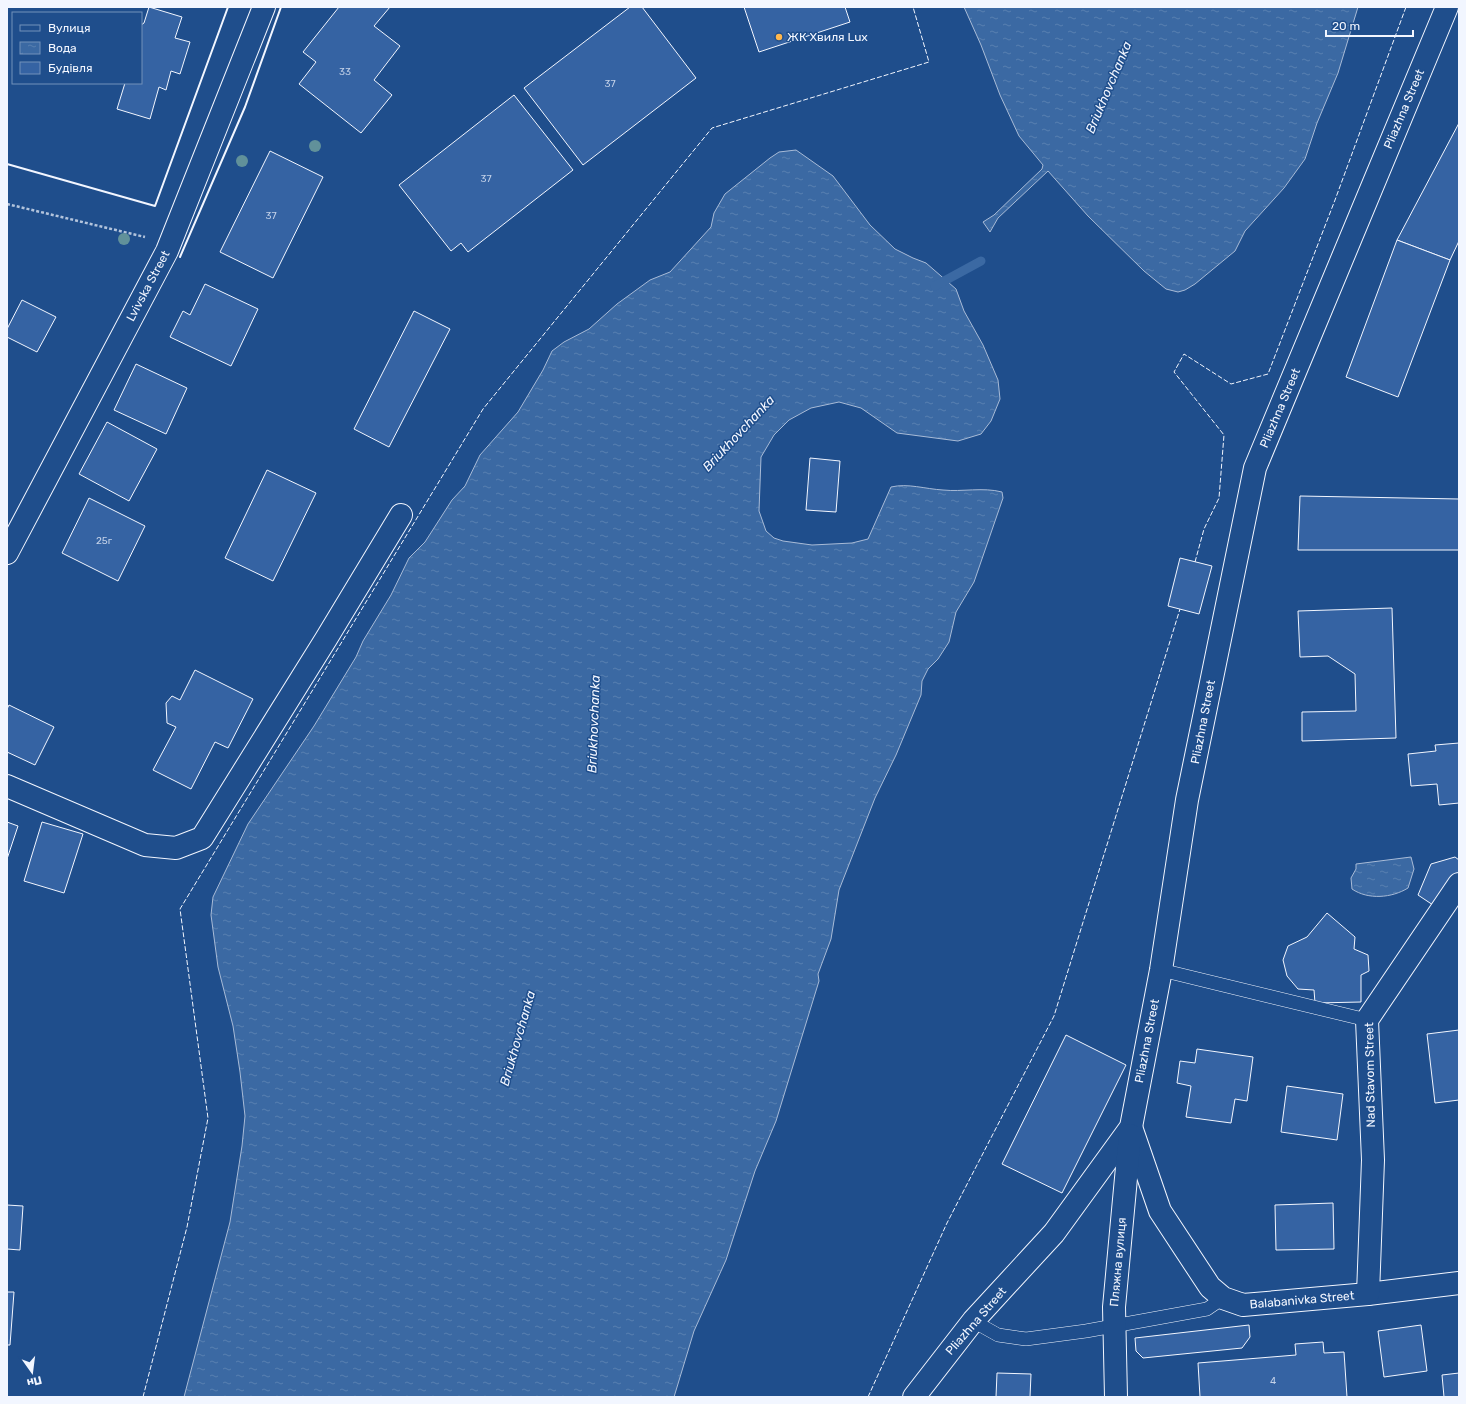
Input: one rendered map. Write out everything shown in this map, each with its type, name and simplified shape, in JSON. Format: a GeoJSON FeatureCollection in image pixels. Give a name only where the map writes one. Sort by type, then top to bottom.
{"type":"FeatureCollection","features":[{"type":"Feature","properties":{"kind":"street","name":"Lvivska Street"},"geometry":{"type":"LineString","coordinates":[[7,553],[167,250],[264,7]]}},
{"type":"Feature","properties":{"kind":"street","name":"Pliazhna Street"},"geometry":{"type":"LineString","coordinates":[[914,1397],[973,1321],[1054,1233],[1131,1127],[1161,970],[1187,800],[1254,468],[1447,7]]}},
{"type":"Feature","properties":{"kind":"street"},"geometry":{"type":"LineString","coordinates":[[7,786],[145,845],[176,848],[202,838],[326,640],[401,515]]}},
{"type":"Feature","properties":{"kind":"street","name":"Nad Stavom Street"},"geometry":{"type":"LineString","coordinates":[[1368,1294],[1373,1160],[1367,1020],[1459,884]]}},
{"type":"Feature","properties":{"kind":"street","name":"Balabanivka Street"},"geometry":{"type":"LineString","coordinates":[[1131,1127],[1160,1211],[1210,1287],[1224,1298],[1244,1305],[1368,1294],[1459,1283]]}},
{"type":"Feature","properties":{"kind":"street","name":"Пляжна вулиця"},"geometry":{"type":"LineString","coordinates":[[1116,1397],[1114,1307],[1131,1127]]}},
{"type":"Feature","properties":{"kind":"lane"},"geometry":{"type":"LineString","coordinates":[[1161,970],[1367,1020]]}},
{"type":"Feature","properties":{"kind":"lane"},"geometry":{"type":"LineString","coordinates":[[973,1321],[998,1335],[1026,1339],[1207,1310],[1224,1298]]}},
{"type":"Feature","properties":{"kind":"path"},"geometry":{"type":"LineString","coordinates":[[7,204],[151,238]]}},
{"type":"Feature","properties":{"kind":"water"},"geometry":{"type":"Polygon","coordinates":[[[964,7],[1358,7],[1338,73],[1317,123],[1305,159],[1284,188],[1245,231],[1235,251],[1195,284],[1178,292],[1166,289],[1144,271],[1088,216],[1048,171],[998,218],[990,232],[983,222],[994,215],[1042,169],[1043,165],[1019,136],[1000,95],[981,45],[964,7]]]}},
{"type":"Feature","properties":{"kind":"water"},"geometry":{"type":"Polygon","coordinates":[[[796,150],[833,176],[870,225],[895,249],[926,263],[956,289],[964,311],[983,345],[998,380],[1000,399],[991,421],[981,434],[958,441],[897,433],[861,408],[839,402],[811,408],[789,420],[774,435],[761,457],[759,511],[766,531],[774,538],[783,541],[812,545],[852,543],[868,539],[891,487],[897,486],[950,490],[995,491],[1002,492],[1003,498],[974,582],[956,612],[949,642],[938,659],[928,669],[922,681],[921,695],[896,755],[875,798],[839,890],[831,939],[818,974],[819,981],[776,1121],[755,1171],[726,1260],[694,1331],[674,1397],[184,1397],[230,1222],[242,1146],[245,1116],[240,1072],[233,1026],[218,967],[211,915],[213,897],[248,824],[314,726],[356,657],[363,641],[391,595],[409,558],[425,542],[452,500],[465,486],[480,455],[518,412],[543,370],[552,351],[564,342],[589,329],[617,304],[650,280],[670,272],[711,227],[714,213],[725,194],[779,152],[796,150]]]}},
{"type":"Feature","properties":{"kind":"water"},"geometry":{"type":"Polygon","coordinates":[[[1411,857],[1414,869],[1408,888],[1387,896],[1365,895],[1352,889],[1351,878],[1356,869],[1356,864],[1411,857]]]}},
{"type":"Feature","properties":{"kind":"building"},"geometry":{"type":"Polygon","coordinates":[[[149,7],[182,17],[175,38],[190,42],[180,74],[171,71],[166,90],[159,87],[150,119],[117,109],[125,84],[142,84],[142,24],[144,23],[149,7]]]}},
{"type":"Feature","properties":{"kind":"building"},"geometry":{"type":"Polygon","coordinates":[[[339,7],[390,7],[374,26],[400,46],[374,80],[392,95],[361,133],[299,84],[316,62],[303,52],[339,7]]]}},
{"type":"Feature","properties":{"kind":"building"},"geometry":{"type":"Polygon","coordinates":[[[630,7],[642,7],[696,78],[583,165],[524,88],[630,7]]]}},
{"type":"Feature","properties":{"kind":"building","name":"ЖК Хвиля Lux"},"geometry":{"type":"Polygon","coordinates":[[[744,7],[845,7],[850,22],[759,52],[744,7]]]}},
{"type":"Feature","properties":{"kind":"building"},"geometry":{"type":"Polygon","coordinates":[[[514,95],[573,170],[468,252],[461,243],[451,251],[399,185],[514,95]]]}},
{"type":"Feature","properties":{"kind":"building"},"geometry":{"type":"Polygon","coordinates":[[[1459,123],[1459,241],[1450,260],[1397,240],[1459,123]]]}},
{"type":"Feature","properties":{"kind":"building"},"geometry":{"type":"Polygon","coordinates":[[[270,151],[323,177],[273,278],[220,252],[270,151]]]}},
{"type":"Feature","properties":{"kind":"building"},"geometry":{"type":"Polygon","coordinates":[[[1397,240],[1450,260],[1398,397],[1346,377],[1397,240]]]}},
{"type":"Feature","properties":{"kind":"building"},"geometry":{"type":"Polygon","coordinates":[[[205,284],[258,309],[231,366],[170,337],[183,311],[190,315],[205,284]]]}},
{"type":"Feature","properties":{"kind":"building"},"geometry":{"type":"Polygon","coordinates":[[[22,300],[56,317],[37,352],[7,337],[7,329],[22,300]]]}},
{"type":"Feature","properties":{"kind":"building"},"geometry":{"type":"Polygon","coordinates":[[[414,311],[450,329],[389,447],[354,429],[414,311]]]}},
{"type":"Feature","properties":{"kind":"building"},"geometry":{"type":"Polygon","coordinates":[[[136,364],[187,388],[166,434],[114,410],[136,364]]]}},
{"type":"Feature","properties":{"kind":"building"},"geometry":{"type":"Polygon","coordinates":[[[107,422],[157,449],[129,501],[79,474],[107,422]]]}},
{"type":"Feature","properties":{"kind":"building"},"geometry":{"type":"Polygon","coordinates":[[[810,458],[840,461],[836,512],[806,510],[810,458]]]}},
{"type":"Feature","properties":{"kind":"building"},"geometry":{"type":"Polygon","coordinates":[[[267,470],[316,493],[273,581],[225,558],[267,470]]]}},
{"type":"Feature","properties":{"kind":"building"},"geometry":{"type":"Polygon","coordinates":[[[1300,496],[1459,499],[1459,550],[1298,550],[1300,496]]]}},
{"type":"Feature","properties":{"kind":"building"},"geometry":{"type":"Polygon","coordinates":[[[89,498],[145,526],[118,581],[62,553],[89,498]]]}},
{"type":"Feature","properties":{"kind":"building"},"geometry":{"type":"Polygon","coordinates":[[[1180,558],[1212,566],[1199,614],[1168,606],[1180,558]]]}},
{"type":"Feature","properties":{"kind":"building"},"geometry":{"type":"Polygon","coordinates":[[[1392,608],[1396,738],[1302,741],[1302,712],[1356,711],[1355,674],[1328,656],[1300,657],[1298,611],[1392,608]]]}},
{"type":"Feature","properties":{"kind":"building"},"geometry":{"type":"Polygon","coordinates":[[[195,670],[253,699],[228,748],[215,742],[191,789],[153,770],[176,727],[167,723],[166,703],[172,696],[180,700],[195,670]]]}},
{"type":"Feature","properties":{"kind":"building"},"geometry":{"type":"Polygon","coordinates":[[[9,705],[54,727],[35,765],[7,752],[7,709],[9,705]]]}},
{"type":"Feature","properties":{"kind":"building"},"geometry":{"type":"Polygon","coordinates":[[[1459,743],[1459,803],[1439,805],[1437,784],[1411,786],[1408,754],[1436,751],[1435,745],[1459,743]]]}},
{"type":"Feature","properties":{"kind":"building"},"geometry":{"type":"Polygon","coordinates":[[[7,822],[18,826],[7,859],[7,822]]]}},
{"type":"Feature","properties":{"kind":"building"},"geometry":{"type":"Polygon","coordinates":[[[42,822],[83,834],[64,893],[24,881],[42,822]]]}},
{"type":"Feature","properties":{"kind":"building"},"geometry":{"type":"Polygon","coordinates":[[[1455,857],[1459,860],[1459,873],[1436,907],[1418,895],[1431,864],[1455,857]]]}},
{"type":"Feature","properties":{"kind":"building"},"geometry":{"type":"Polygon","coordinates":[[[1327,913],[1355,937],[1354,949],[1368,955],[1369,971],[1361,975],[1361,1002],[1315,1003],[1314,990],[1298,989],[1287,976],[1283,960],[1288,946],[1307,937],[1327,913]]]}},
{"type":"Feature","properties":{"kind":"building"},"geometry":{"type":"Polygon","coordinates":[[[1459,1030],[1459,1100],[1435,1103],[1427,1034],[1459,1030]]]}},
{"type":"Feature","properties":{"kind":"building"},"geometry":{"type":"Polygon","coordinates":[[[1066,1035],[1126,1065],[1062,1193],[1002,1164],[1066,1035]]]}},
{"type":"Feature","properties":{"kind":"building"},"geometry":{"type":"Polygon","coordinates":[[[1197,1049],[1253,1057],[1247,1101],[1235,1099],[1231,1123],[1186,1117],[1191,1086],[1177,1083],[1180,1061],[1195,1063],[1197,1049]]]}},
{"type":"Feature","properties":{"kind":"building"},"geometry":{"type":"Polygon","coordinates":[[[1287,1086],[1343,1094],[1337,1140],[1281,1132],[1287,1086]]]}},
{"type":"Feature","properties":{"kind":"building"},"geometry":{"type":"Polygon","coordinates":[[[1333,1203],[1334,1249],[1276,1250],[1275,1205],[1333,1203]]]}},
{"type":"Feature","properties":{"kind":"building"},"geometry":{"type":"Polygon","coordinates":[[[7,1205],[23,1206],[20,1250],[7,1249],[7,1205]]]}},
{"type":"Feature","properties":{"kind":"building"},"geometry":{"type":"Polygon","coordinates":[[[7,1292],[14,1292],[10,1345],[7,1345],[7,1292]]]}},
{"type":"Feature","properties":{"kind":"building"},"geometry":{"type":"Polygon","coordinates":[[[1249,1325],[1250,1337],[1242,1348],[1143,1358],[1136,1351],[1135,1338],[1249,1325]]]}},
{"type":"Feature","properties":{"kind":"building"},"geometry":{"type":"Polygon","coordinates":[[[1421,1325],[1427,1371],[1384,1377],[1378,1331],[1421,1325]]]}},
{"type":"Feature","properties":{"kind":"building"},"geometry":{"type":"Polygon","coordinates":[[[1323,1342],[1324,1353],[1344,1352],[1347,1397],[1200,1397],[1198,1363],[1296,1355],[1295,1344],[1323,1342]]]}},
{"type":"Feature","properties":{"kind":"building"},"geometry":{"type":"Polygon","coordinates":[[[997,1373],[1031,1374],[1030,1397],[996,1397],[997,1373]]]}},
{"type":"Feature","properties":{"kind":"building"},"geometry":{"type":"Polygon","coordinates":[[[1459,1373],[1459,1397],[1444,1397],[1442,1375],[1459,1373]]]}},
{"type":"Feature","properties":{"kind":"waterway","name":"Briukhovchanka"},"geometry":{"type":"LineString","coordinates":[[935,286],[981,261]]}},
{"type":"Feature","properties":{"kind":"fence"},"geometry":{"type":"LineString","coordinates":[[143,1397],[187,1227],[208,1118],[180,909],[483,409],[712,128],[929,62],[913,7]]}},
{"type":"Feature","properties":{"kind":"fence"},"geometry":{"type":"LineString","coordinates":[[1195,562],[1204,529],[1219,498],[1224,435],[1174,372],[1184,354],[1231,384],[1268,374],[1335,200],[1406,7]]}},
{"type":"Feature","properties":{"kind":"fence"},"geometry":{"type":"LineString","coordinates":[[868,1397],[947,1223],[1054,1016],[1180,609]]}},
{"type":"Feature","properties":{"kind":"wall"},"geometry":{"type":"LineString","coordinates":[[7,164],[155,206],[228,7]]}},
{"type":"Feature","properties":{"kind":"wall"},"geometry":{"type":"LineString","coordinates":[[180,257],[245,107],[281,7]]}},
{"type":"Feature","properties":{"kind":"place","name":"ЖК Хвиля Lux"},"geometry":{"type":"Point","coordinates":[779,37]}}]}
